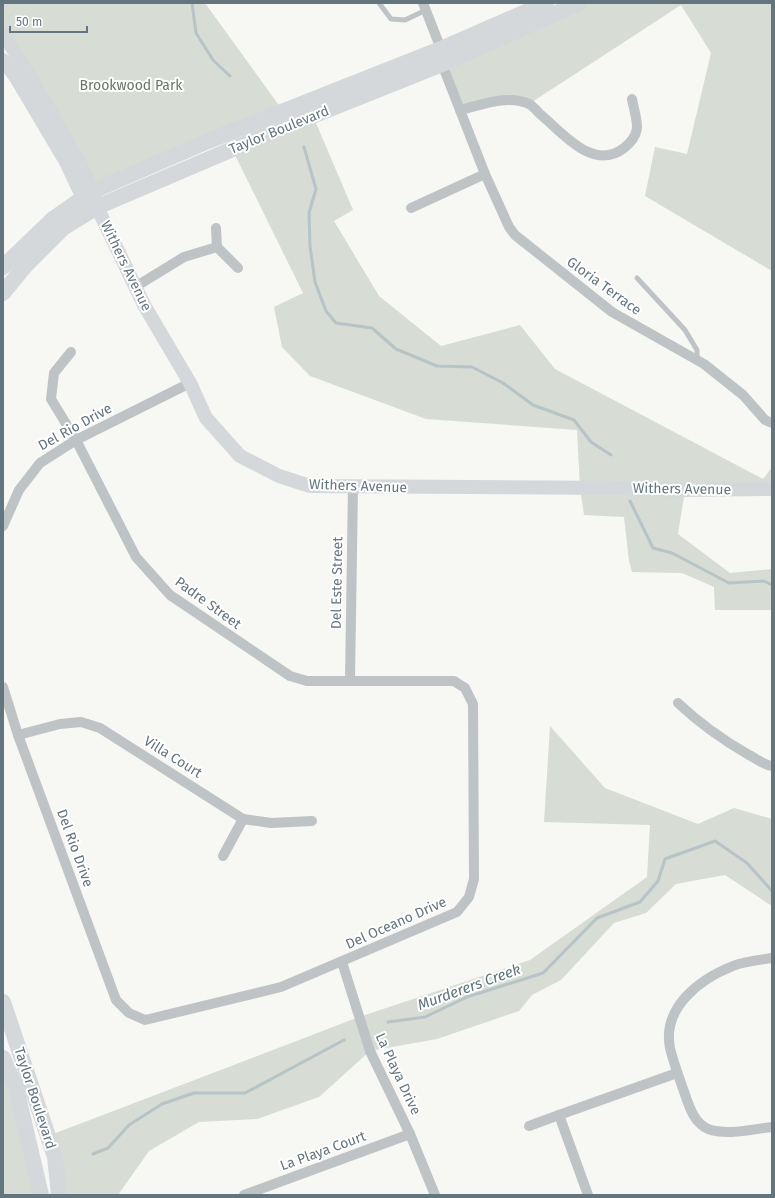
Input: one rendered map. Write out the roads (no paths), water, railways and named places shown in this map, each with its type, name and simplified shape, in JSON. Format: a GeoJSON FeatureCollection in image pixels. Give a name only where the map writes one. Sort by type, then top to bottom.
{"type":"FeatureCollection","features":[{"type":"Feature","properties":{"kind":"main road","name":"Taylor Boulevard"},"geometry":{"type":"LineString","coordinates":[[441,56],[546,3]]}},
{"type":"Feature","properties":{"kind":"main road","name":"Taylor Boulevard"},"geometry":{"type":"LineString","coordinates":[[3,267],[53,219],[208,141],[441,56],[579,3]]}},
{"type":"Feature","properties":{"kind":"main road","name":"Taylor Boulevard"},"geometry":{"type":"LineString","coordinates":[[3,293],[26,265],[91,199]]}},
{"type":"Feature","properties":{"kind":"main road","name":"Taylor Boulevard"},"geometry":{"type":"LineString","coordinates":[[3,1002],[55,1157],[60,1195]]}},
{"type":"Feature","properties":{"kind":"main road","name":"Taylor Boulevard"},"geometry":{"type":"LineString","coordinates":[[3,1058],[16,1088],[41,1195]]}},
{"type":"Feature","properties":{"kind":"street","name":"Gloria Terrace"},"geometry":{"type":"LineString","coordinates":[[424,6],[460,110],[485,174],[509,227],[515,235],[612,312],[697,361],[743,395],[766,420],[772,423]]}},
{"type":"Feature","properties":{"kind":"street","name":"Withers Avenue"},"geometry":{"type":"LineString","coordinates":[[3,34],[26,68],[76,157],[91,199],[144,305],[190,383],[206,418],[240,456],[279,476],[310,486],[622,488],[685,490],[772,489]]}},
{"type":"Feature","properties":{"kind":"street","name":"Withers Avenue"},"geometry":{"type":"LineString","coordinates":[[3,60],[15,76],[66,162],[91,199]]}},
{"type":"Feature","properties":{"kind":"street"},"geometry":{"type":"LineString","coordinates":[[460,110],[493,101],[512,100],[529,104],[578,147],[592,154],[604,157],[616,154],[634,141],[638,128],[632,99]]}},
{"type":"Feature","properties":{"kind":"street"},"geometry":{"type":"LineString","coordinates":[[411,208],[485,174]]}},
{"type":"Feature","properties":{"kind":"street"},"geometry":{"type":"LineString","coordinates":[[216,228],[217,247],[238,268]]}},
{"type":"Feature","properties":{"kind":"street"},"geometry":{"type":"LineString","coordinates":[[135,287],[184,257],[217,247]]}},
{"type":"Feature","properties":{"kind":"street","name":"Padre Street"},"geometry":{"type":"LineString","coordinates":[[71,352],[54,373],[51,399],[76,440],[136,557],[170,595],[290,676],[307,681],[350,680]]}},
{"type":"Feature","properties":{"kind":"street","name":"Del Rio Drive"},"geometry":{"type":"LineString","coordinates":[[3,526],[19,490],[40,463],[76,440],[190,383]]}},
{"type":"Feature","properties":{"kind":"street","name":"Del Este Street"},"geometry":{"type":"LineString","coordinates":[[350,680],[352,487]]}},
{"type":"Feature","properties":{"kind":"street","name":"Del Oceano Drive"},"geometry":{"type":"LineString","coordinates":[[129,1013],[145,1020],[281,987],[457,912],[469,898],[474,879],[473,704],[470,696],[465,688],[454,681],[350,680]]}},
{"type":"Feature","properties":{"kind":"street","name":"Del Rio Drive"},"geometry":{"type":"LineString","coordinates":[[3,687],[18,735],[116,1000],[129,1013]]}},
{"type":"Feature","properties":{"kind":"street"},"geometry":{"type":"LineString","coordinates":[[678,703],[705,728],[740,750],[767,765],[772,766]]}},
{"type":"Feature","properties":{"kind":"street","name":"Villa Court"},"geometry":{"type":"LineString","coordinates":[[18,735],[60,724],[81,722],[100,728],[243,819],[271,823],[312,821]]}},
{"type":"Feature","properties":{"kind":"street"},"geometry":{"type":"LineString","coordinates":[[223,856],[243,819]]}},
{"type":"Feature","properties":{"kind":"street"},"geometry":{"type":"LineString","coordinates":[[772,958],[734,966],[706,980],[686,994],[676,1010],[670,1028],[670,1048],[697,1121],[708,1129],[725,1132],[772,1127]]}},
{"type":"Feature","properties":{"kind":"street","name":"La Playa Drive"},"geometry":{"type":"LineString","coordinates":[[342,962],[370,1051],[410,1134],[435,1195]]}},
{"type":"Feature","properties":{"kind":"street"},"geometry":{"type":"LineString","coordinates":[[529,1126],[678,1073]]}},
{"type":"Feature","properties":{"kind":"street"},"geometry":{"type":"LineString","coordinates":[[559,1115],[588,1195]]}},
{"type":"Feature","properties":{"kind":"street","name":"La Playa Court"},"geometry":{"type":"LineString","coordinates":[[244,1195],[410,1134]]}},
{"type":"Feature","properties":{"kind":"lane"},"geometry":{"type":"LineString","coordinates":[[379,3],[392,20],[406,20],[424,6]]}},
{"type":"Feature","properties":{"kind":"lane"},"geometry":{"type":"LineString","coordinates":[[637,278],[693,341],[697,350],[697,361]]}},
{"type":"Feature","properties":{"kind":"waterway"},"geometry":{"type":"LineString","coordinates":[[192,3],[196,33],[213,60],[230,76]]}},
{"type":"Feature","properties":{"kind":"waterway"},"geometry":{"type":"LineString","coordinates":[[304,147],[316,189],[309,213],[310,246],[315,282],[326,311],[336,323],[372,328],[396,349],[437,366],[472,367],[503,383],[533,405],[574,420],[591,442],[611,455]]}},
{"type":"Feature","properties":{"kind":"waterway"},"geometry":{"type":"LineString","coordinates":[[630,501],[653,548],[672,553],[729,583],[764,581],[772,585]]}},
{"type":"Feature","properties":{"kind":"waterway","name":"Murderers Creek"},"geometry":{"type":"LineString","coordinates":[[388,1022],[425,1017],[467,997],[543,973],[597,918],[640,902],[658,881],[665,859],[715,841],[747,863],[772,891]]}},
{"type":"Feature","properties":{"kind":"waterway","name":"Murderers Creek"},"geometry":{"type":"LineString","coordinates":[[93,1154],[108,1148],[129,1125],[162,1104],[194,1093],[245,1093],[344,1040]]}},
{"type":"Feature","properties":{"kind":"park label","name":"Brookwood Park"},"geometry":{"type":"Point","coordinates":[131,85]}}]}
